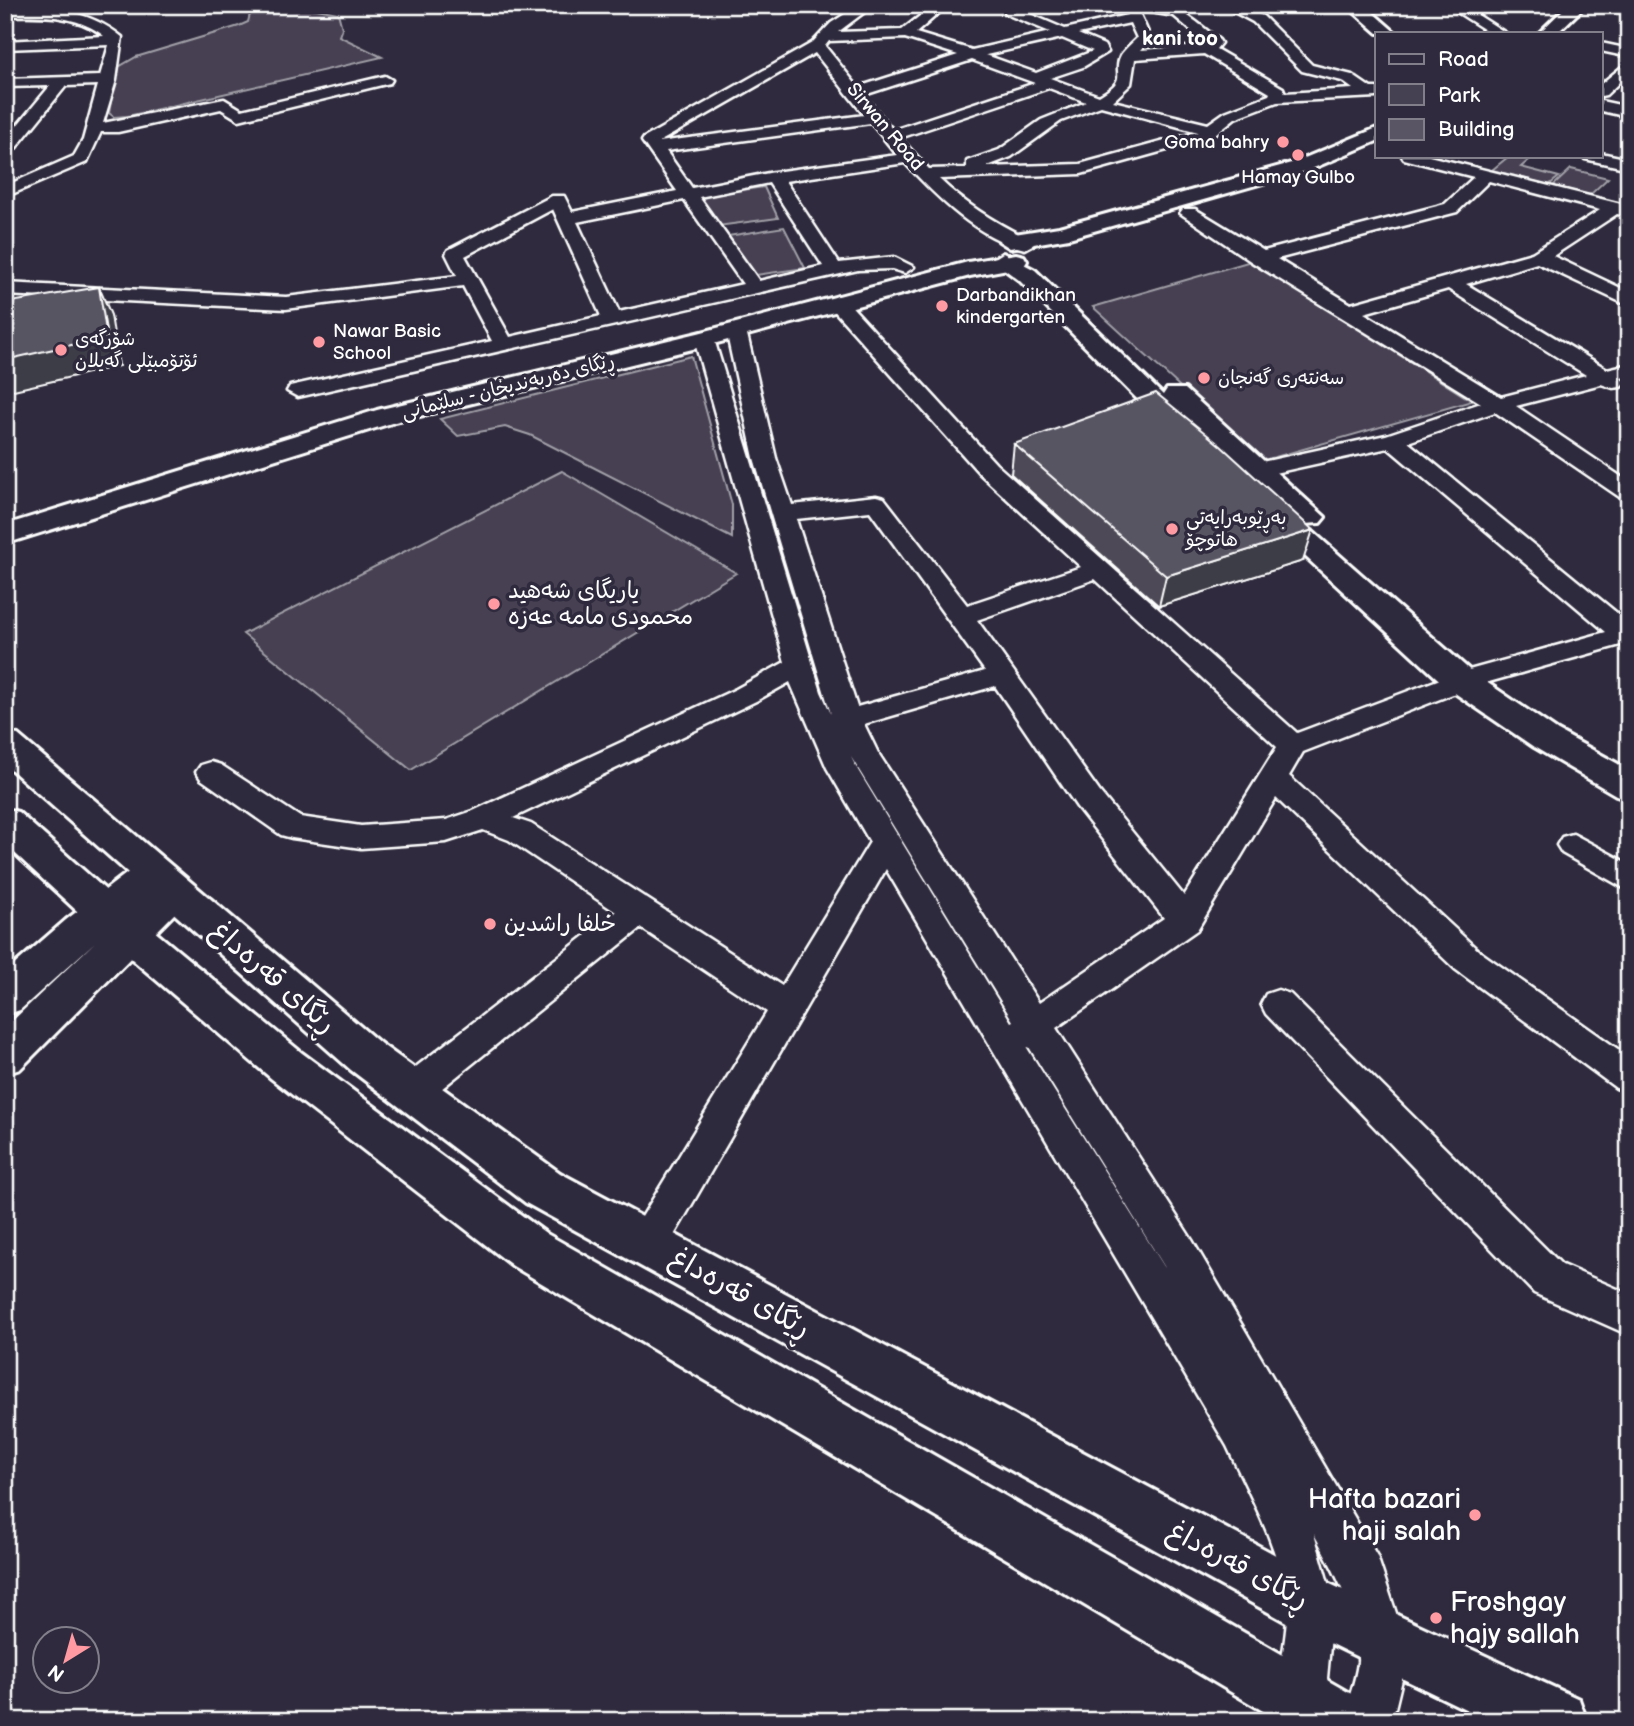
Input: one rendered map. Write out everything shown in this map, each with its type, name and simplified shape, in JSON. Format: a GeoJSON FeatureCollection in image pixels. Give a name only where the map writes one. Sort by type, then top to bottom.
{"type":"FeatureCollection","features":[{"type":"Feature","properties":{"kind":"main road"},"geometry":{"type":"LineString","coordinates":[[1354,5],[1387,32]]}},
{"type":"Feature","properties":{"kind":"main road"},"geometry":{"type":"LineString","coordinates":[[1548,32],[1578,5]]}},
{"type":"Feature","properties":{"kind":"main road"},"geometry":{"type":"LineString","coordinates":[[1012,249],[1060,233],[1302,166],[1375,135]]}},
{"type":"Feature","properties":{"kind":"main road"},"geometry":{"type":"LineString","coordinates":[[1012,249],[1189,213],[1317,173],[1375,150]]}},
{"type":"Feature","properties":{"kind":"main road"},"geometry":{"type":"LineString","coordinates":[[1012,249],[1027,275],[1146,411],[1307,545],[1461,681],[1546,740],[1629,786]]}},
{"type":"Feature","properties":{"kind":"main road"},"geometry":{"type":"LineString","coordinates":[[1012,249],[1045,269],[1256,470],[1492,673],[1550,719],[1629,765]]}},
{"type":"Feature","properties":{"kind":"main road","name":"ڕێگای دەربەندیخان - سلێمانی"},"geometry":{"type":"LineString","coordinates":[[5,510],[375,399],[905,267],[1012,249]]}},
{"type":"Feature","properties":{"kind":"main road","name":"ڕێگای دەربەندیخان - سلێمانی"},"geometry":{"type":"LineString","coordinates":[[5,535],[386,416],[720,335],[968,269],[1012,249]]}},
{"type":"Feature","properties":{"kind":"main road","name":"ڕێگای قەرەداغ"},"geometry":{"type":"LineString","coordinates":[[5,744],[366,1057],[543,1188],[1310,1604],[1557,1721]]}},
{"type":"Feature","properties":{"kind":"main road"},"geometry":{"type":"LineString","coordinates":[[5,821],[117,923],[287,1066],[530,1250],[1318,1714]]}},
{"type":"Feature","properties":{"kind":"main road"},"geometry":{"type":"LineString","coordinates":[[5,1056],[117,923],[163,883]]}},
{"type":"Feature","properties":{"kind":"main road"},"geometry":{"type":"LineString","coordinates":[[5,998],[55,952],[117,923]]}},
{"type":"Feature","properties":{"kind":"street"},"geometry":{"type":"LineString","coordinates":[[755,288],[650,141],[821,42],[836,26],[869,5]]}},
{"type":"Feature","properties":{"kind":"street"},"geometry":{"type":"LineString","coordinates":[[906,34],[942,5]]}},
{"type":"Feature","properties":{"kind":"street"},"geometry":{"type":"LineString","coordinates":[[888,136],[1043,80],[1101,52],[1099,48],[1018,15],[1009,5]]}},
{"type":"Feature","properties":{"kind":"street"},"geometry":{"type":"LineString","coordinates":[[1227,5],[1258,19],[1293,70]]}},
{"type":"Feature","properties":{"kind":"street"},"geometry":{"type":"LineString","coordinates":[[1452,5],[1497,32]]}},
{"type":"Feature","properties":{"kind":"street"},"geometry":{"type":"LineString","coordinates":[[1033,150],[1048,122],[1100,100],[1122,86],[1127,78],[1125,61],[1144,39],[1132,9]]}},
{"type":"Feature","properties":{"kind":"street"},"geometry":{"type":"LineString","coordinates":[[856,93],[973,55],[1062,33],[1132,9],[1184,12],[1214,43],[1207,50]]}},
{"type":"Feature","properties":{"kind":"street"},"geometry":{"type":"LineString","coordinates":[[5,12],[76,16],[103,26],[117,40]]}},
{"type":"Feature","properties":{"kind":"street"},"geometry":{"type":"LineString","coordinates":[[821,42],[906,34],[1166,122],[1211,129]]}},
{"type":"Feature","properties":{"kind":"street"},"geometry":{"type":"LineString","coordinates":[[5,45],[117,40]]}},
{"type":"Feature","properties":{"kind":"street"},"geometry":{"type":"LineString","coordinates":[[5,192],[81,159],[109,80],[117,40]]}},
{"type":"Feature","properties":{"kind":"street","name":"Sirwan Road"},"geometry":{"type":"LineString","coordinates":[[821,42],[888,136],[924,174],[1012,249]]}},
{"type":"Feature","properties":{"kind":"street"},"geometry":{"type":"LineString","coordinates":[[1602,47],[1629,53]]}},
{"type":"Feature","properties":{"kind":"street"},"geometry":{"type":"LineString","coordinates":[[1128,55],[1207,50],[1278,91],[1275,98]]}},
{"type":"Feature","properties":{"kind":"street"},"geometry":{"type":"LineString","coordinates":[[1606,85],[1629,65]]}},
{"type":"Feature","properties":{"kind":"street"},"geometry":{"type":"LineString","coordinates":[[1254,76],[1293,70],[1347,78],[1373,94]]}},
{"type":"Feature","properties":{"kind":"street"},"geometry":{"type":"LineString","coordinates":[[5,82],[109,80]]}},
{"type":"Feature","properties":{"kind":"street"},"geometry":{"type":"LineString","coordinates":[[94,128],[118,127],[224,104],[239,114],[385,80]]}},
{"type":"Feature","properties":{"kind":"street"},"geometry":{"type":"LineString","coordinates":[[5,151],[61,82]]}},
{"type":"Feature","properties":{"kind":"street"},"geometry":{"type":"LineString","coordinates":[[1606,85],[1629,83]]}},
{"type":"Feature","properties":{"kind":"street"},"geometry":{"type":"LineString","coordinates":[[924,174],[1081,169],[1191,138],[1211,129],[1230,115],[1275,98],[1373,94]]}},
{"type":"Feature","properties":{"kind":"street"},"geometry":{"type":"LineString","coordinates":[[1602,106],[1629,112]]}},
{"type":"Feature","properties":{"kind":"street"},"geometry":{"type":"LineString","coordinates":[[655,148],[874,118]]}},
{"type":"Feature","properties":{"kind":"street"},"geometry":{"type":"LineString","coordinates":[[924,174],[989,162],[1033,150],[1081,169]]}},
{"type":"Feature","properties":{"kind":"street"},"geometry":{"type":"LineString","coordinates":[[566,219],[688,197],[774,177],[909,158]]}},
{"type":"Feature","properties":{"kind":"street"},"geometry":{"type":"LineString","coordinates":[[1418,158],[1621,210]]}},
{"type":"Feature","properties":{"kind":"street"},"geometry":{"type":"LineString","coordinates":[[1259,258],[1451,208],[1493,158]]}},
{"type":"Feature","properties":{"kind":"street"},"geometry":{"type":"LineString","coordinates":[[1600,158],[1629,164]]}},
{"type":"Feature","properties":{"kind":"street"},"geometry":{"type":"LineString","coordinates":[[774,177],[835,270]]}},
{"type":"Feature","properties":{"kind":"street"},"geometry":{"type":"LineString","coordinates":[[504,345],[455,254],[558,200],[613,320]]}},
{"type":"Feature","properties":{"kind":"street"},"geometry":{"type":"LineString","coordinates":[[1346,312],[1539,257],[1621,210]]}},
{"type":"Feature","properties":{"kind":"street"},"geometry":{"type":"LineString","coordinates":[[1189,213],[1498,404],[1629,493]]}},
{"type":"Feature","properties":{"kind":"street"},"geometry":{"type":"LineString","coordinates":[[1539,257],[1629,300]]}},
{"type":"Feature","properties":{"kind":"street"},"geometry":{"type":"LineString","coordinates":[[298,391],[835,270],[881,263],[905,267]]}},
{"type":"Feature","properties":{"kind":"street"},"geometry":{"type":"LineString","coordinates":[[5,289],[286,303],[469,280]]}},
{"type":"Feature","properties":{"kind":"street"},"geometry":{"type":"LineString","coordinates":[[1450,282],[1629,392]]}},
{"type":"Feature","properties":{"kind":"street"},"geometry":{"type":"LineString","coordinates":[[837,302],[988,469],[1293,745]]}},
{"type":"Feature","properties":{"kind":"street"},"geometry":{"type":"LineString","coordinates":[[720,335],[765,458],[847,719],[865,755],[1178,1252],[1361,1572],[1380,1637],[1382,1663],[1367,1721]]}},
{"type":"Feature","properties":{"kind":"street"},"geometry":{"type":"LineString","coordinates":[[720,335],[807,692],[842,768],[1006,1045],[1242,1431],[1289,1526],[1310,1604],[1303,1678],[1318,1714]]}},
{"type":"Feature","properties":{"kind":"street"},"geometry":{"type":"LineString","coordinates":[[1256,470],[1392,440],[1498,404],[1629,370]]}},
{"type":"Feature","properties":{"kind":"street"},"geometry":{"type":"LineString","coordinates":[[1392,440],[1627,635]]}},
{"type":"Feature","properties":{"kind":"street"},"geometry":{"type":"LineString","coordinates":[[988,469],[1015,460]]}},
{"type":"Feature","properties":{"kind":"street"},"geometry":{"type":"LineString","coordinates":[[782,513],[876,503],[961,616],[1088,799],[1185,921]]}},
{"type":"Feature","properties":{"kind":"street"},"geometry":{"type":"LineString","coordinates":[[961,616],[1098,570]]}},
{"type":"Feature","properties":{"kind":"street"},"geometry":{"type":"LineString","coordinates":[[1006,1045],[1034,1023],[1185,921],[1293,745],[1461,681],[1627,635]]}},
{"type":"Feature","properties":{"kind":"street"},"geometry":{"type":"LineString","coordinates":[[211,772],[292,827],[361,837],[446,831],[484,819],[746,695],[799,665]]}},
{"type":"Feature","properties":{"kind":"street"},"geometry":{"type":"LineString","coordinates":[[847,719],[1002,675]]}},
{"type":"Feature","properties":{"kind":"street"},"geometry":{"type":"LineString","coordinates":[[1273,778],[1467,960],[1629,1077]]}},
{"type":"Feature","properties":{"kind":"street"},"geometry":{"type":"LineString","coordinates":[[484,819],[520,832],[788,1008]]}},
{"type":"Feature","properties":{"kind":"street"},"geometry":{"type":"LineString","coordinates":[[648,1243],[886,842]]}},
{"type":"Feature","properties":{"kind":"street"},"geometry":{"type":"LineString","coordinates":[[1573,845],[1629,879]]}},
{"type":"Feature","properties":{"kind":"street"},"geometry":{"type":"LineString","coordinates":[[412,1091],[639,911]]}},
{"type":"Feature","properties":{"kind":"street"},"geometry":{"type":"LineString","coordinates":[[1278,1004],[1548,1279],[1629,1315]]}},
{"type":"Feature","properties":{"kind":"green space"},"geometry":{"type":"Polygon","coordinates":[[[296,5],[338,13],[342,28],[339,36],[382,57],[128,116],[114,117],[109,113],[117,68],[136,57],[239,26],[248,22],[250,14],[296,5]]]}},
{"type":"Feature","properties":{"kind":"green space"},"geometry":{"type":"Polygon","coordinates":[[[1507,158],[1519,158],[1529,160],[1521,167],[1559,177],[1549,185],[1492,170],[1507,158]]]}},
{"type":"Feature","properties":{"kind":"green space"},"geometry":{"type":"Polygon","coordinates":[[[1571,169],[1608,178],[1590,195],[1553,186],[1571,169]]]}},
{"type":"Feature","properties":{"kind":"green space"},"geometry":{"type":"Polygon","coordinates":[[[764,187],[778,218],[718,226],[698,196],[764,187]]]}},
{"type":"Feature","properties":{"kind":"green space"},"geometry":{"type":"Polygon","coordinates":[[[784,227],[805,268],[756,275],[728,236],[784,227]]]}},
{"type":"Feature","properties":{"kind":"green space"},"geometry":{"type":"Polygon","coordinates":[[[1251,261],[1472,401],[1261,461],[1093,307],[1251,261]]]}},
{"type":"Feature","properties":{"kind":"green space"},"geometry":{"type":"Polygon","coordinates":[[[691,356],[732,505],[732,538],[530,435],[505,427],[458,436],[440,419],[691,356]]]}},
{"type":"Feature","properties":{"kind":"green space","name":"یاریگاى شه‌هید محمودى مامه‌ عه‌زه"},"geometry":{"type":"Polygon","coordinates":[[[562,471],[736,573],[411,770],[243,634],[562,471]]]}},
{"type":"Feature","properties":{"kind":"building"},"geometry":{"type":"Polygon","coordinates":[[[99,287],[107,337],[5,360],[5,303],[99,287]]]}},
{"type":"Feature","properties":{"kind":"building","name":"بەڕێوبەرایەتی هاتوچۆ"},"geometry":{"type":"Polygon","coordinates":[[[1156,393],[1221,446],[1313,530],[1166,576],[1014,444],[1156,393]]]}},
{"type":"Feature","properties":{"kind":"place","name":"Goma bahry"},"geometry":{"type":"Point","coordinates":[1283,142]}},
{"type":"Feature","properties":{"kind":"place","name":"Hamay Gulbo"},"geometry":{"type":"Point","coordinates":[1298,155]}},
{"type":"Feature","properties":{"kind":"place","name":"Darbandikhan kindergarten"},"geometry":{"type":"Point","coordinates":[942,306]}},
{"type":"Feature","properties":{"kind":"place","name":"Nawar Basic School"},"geometry":{"type":"Point","coordinates":[319,342]}},
{"type":"Feature","properties":{"kind":"place","name":"شۆرگه‌ى ئۆتۆمبێلى گه‌یلان"},"geometry":{"type":"Point","coordinates":[61,350]}},
{"type":"Feature","properties":{"kind":"place","name":"سەنتەری گەنجان"},"geometry":{"type":"Point","coordinates":[1204,378]}},
{"type":"Feature","properties":{"kind":"place","name":"بەڕێوبەرایەتی هاتوچۆ"},"geometry":{"type":"Point","coordinates":[1172,529]}},
{"type":"Feature","properties":{"kind":"place","name":"یاریگاى شه‌هید محمودى مامه‌ عه‌زه"},"geometry":{"type":"Point","coordinates":[494,604]}},
{"type":"Feature","properties":{"kind":"place","name":"خلفا راشدين"},"geometry":{"type":"Point","coordinates":[490,924]}},
{"type":"Feature","properties":{"kind":"place","name":"Hafta bazari haji salah"},"geometry":{"type":"Point","coordinates":[1475,1515]}},
{"type":"Feature","properties":{"kind":"place","name":"Froshgay hajy sallah"},"geometry":{"type":"Point","coordinates":[1436,1618]}},
{"type":"Feature","properties":{"kind":"district","name":"kani too"},"geometry":{"type":"Point","coordinates":[1180,38]}}]}
